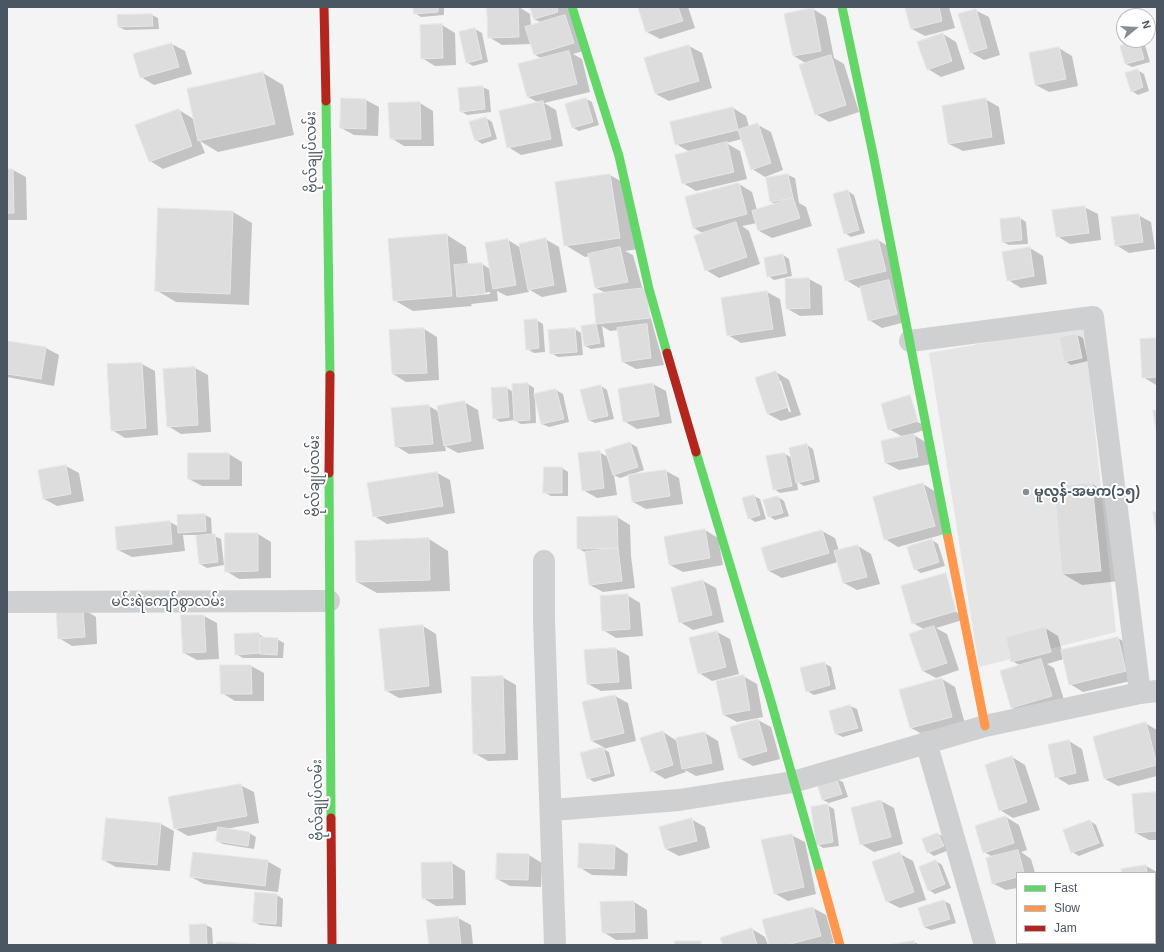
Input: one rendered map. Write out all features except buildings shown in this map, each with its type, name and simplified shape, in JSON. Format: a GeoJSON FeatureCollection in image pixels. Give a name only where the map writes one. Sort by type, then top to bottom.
{"type":"FeatureCollection","features":[{"type":"Feature","properties":{"kind":"street","name":"ဗိုလ်ချုပ်လမ်း"},"geometry":{"type":"LineString","coordinates":[[324,7],[330,299],[329,601],[332,945]]}},
{"type":"Feature","properties":{"kind":"street"},"geometry":{"type":"LineString","coordinates":[[572,7],[619,156],[649,288],[694,445],[770,698],[840,945]]}},
{"type":"Feature","properties":{"kind":"street"},"geometry":{"type":"LineString","coordinates":[[842,7],[910,341],[985,726]]}},
{"type":"Feature","properties":{"kind":"street"},"geometry":{"type":"LineString","coordinates":[[552,810],[679,800],[793,782],[985,726],[1148,692],[1093,316],[910,341]]}},
{"type":"Feature","properties":{"kind":"street"},"geometry":{"type":"LineString","coordinates":[[544,561],[544,620],[552,810],[555,945]]}},
{"type":"Feature","properties":{"kind":"street","name":"မင်းရဲကျော်စွာလမ်း"},"geometry":{"type":"LineString","coordinates":[[7,602],[329,601]]}},
{"type":"Feature","properties":{"kind":"street"},"geometry":{"type":"LineString","coordinates":[[926,742],[985,945]]}},
{"type":"Feature","properties":{"kind":"shaded area","name":"မူလွန်-အမက(၁၅)"},"geometry":{"type":"Polygon","coordinates":[[[1084,325],[1116,632],[979,667],[929,353],[1084,325]]]}},
{"type":"Feature","properties":{"kind":"traffic: fast"},"geometry":{"type":"LineString","coordinates":[[572,7],[619,156],[649,289],[667,353]]}},
{"type":"Feature","properties":{"kind":"traffic: fast"},"geometry":{"type":"LineString","coordinates":[[842,7],[873,154],[948,538]]}},
{"type":"Feature","properties":{"kind":"traffic: fast"},"geometry":{"type":"LineString","coordinates":[[326,101],[330,375]]}},
{"type":"Feature","properties":{"kind":"traffic: fast"},"geometry":{"type":"LineString","coordinates":[[696,452],[770,698],[820,873]]}},
{"type":"Feature","properties":{"kind":"traffic: fast"},"geometry":{"type":"LineString","coordinates":[[329,473],[331,818]]}},
{"type":"Feature","properties":{"kind":"traffic: slow"},"geometry":{"type":"LineString","coordinates":[[948,538],[985,726]]}},
{"type":"Feature","properties":{"kind":"traffic: slow"},"geometry":{"type":"LineString","coordinates":[[820,873],[840,945]]}},
{"type":"Feature","properties":{"kind":"traffic: jam"},"geometry":{"type":"LineString","coordinates":[[324,7],[326,101]]}},
{"type":"Feature","properties":{"kind":"traffic: jam"},"geometry":{"type":"LineString","coordinates":[[667,353],[696,452]]}},
{"type":"Feature","properties":{"kind":"traffic: jam"},"geometry":{"type":"LineString","coordinates":[[329,473],[330,375]]}},
{"type":"Feature","properties":{"kind":"traffic: jam"},"geometry":{"type":"LineString","coordinates":[[331,818],[332,945]]}},
{"type":"Feature","properties":{"kind":"place","name":"မူလွန်-အမက(၁၅)"},"geometry":{"type":"Point","coordinates":[1026,492]}}]}
